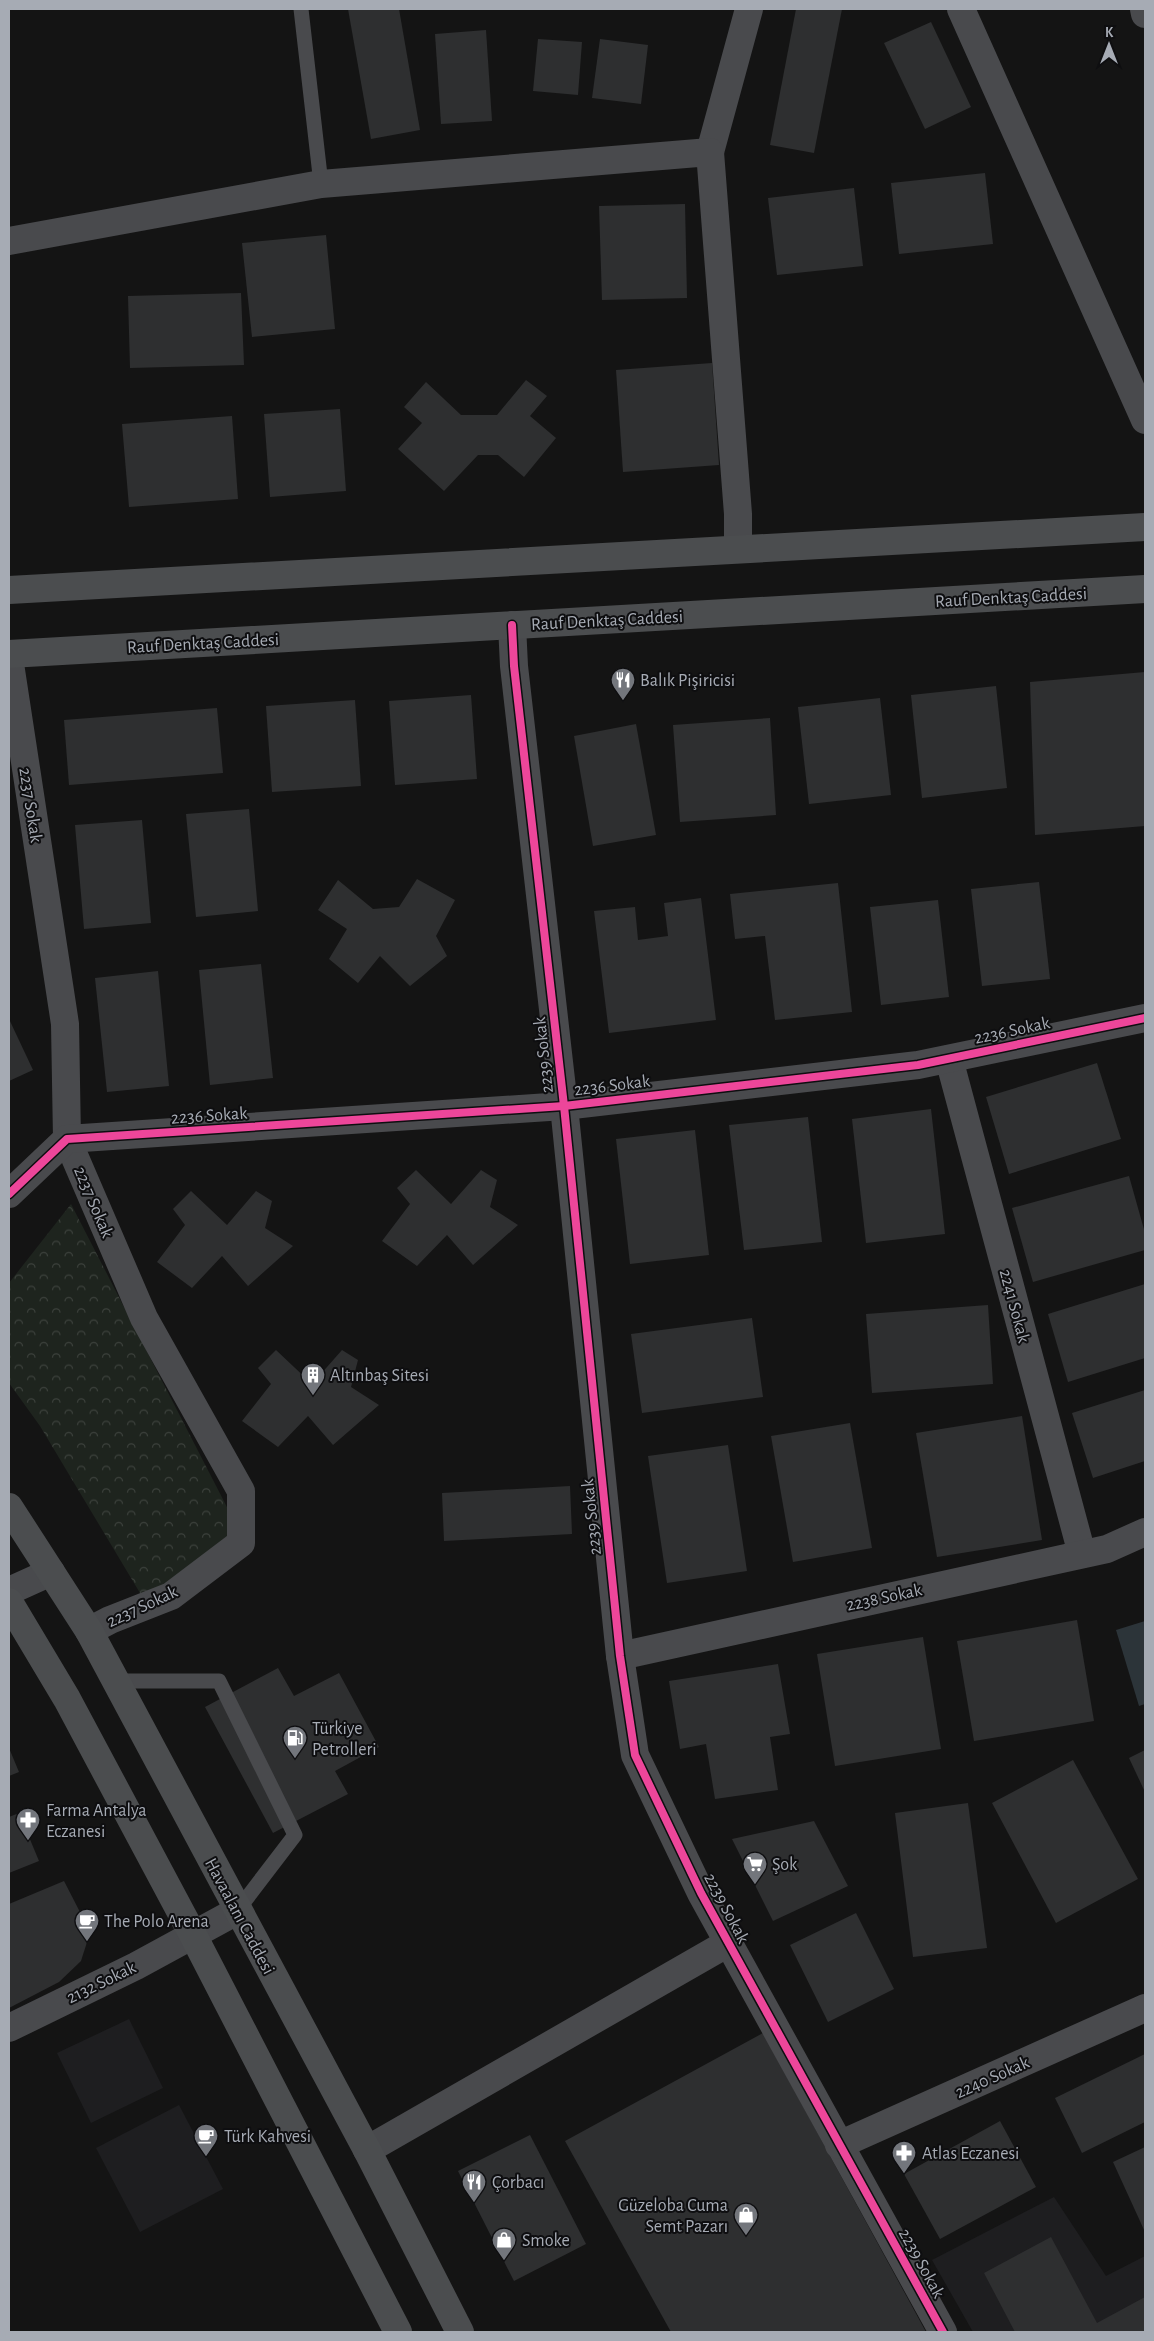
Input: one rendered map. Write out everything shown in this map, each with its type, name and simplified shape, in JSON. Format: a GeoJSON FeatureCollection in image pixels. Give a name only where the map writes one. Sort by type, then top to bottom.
{"type":"FeatureCollection","features":[{"type":"Feature","properties":{"kind":"main road"},"geometry":{"type":"LineString","coordinates":[[9,585],[1145,527]]}},
{"type":"Feature","properties":{"kind":"main road","name":"Rauf Denktaş Caddesi"},"geometry":{"type":"LineString","coordinates":[[9,656],[1145,589]]}},
{"type":"Feature","properties":{"kind":"main road","name":"Havaalanı Caddesi"},"geometry":{"type":"LineString","coordinates":[[9,1507],[89,1631],[114,1681],[367,2150],[460,2332]]}},
{"type":"Feature","properties":{"kind":"main road"},"geometry":{"type":"LineString","coordinates":[[9,1602],[67,1699],[193,1935],[396,2330]]}},
{"type":"Feature","properties":{"kind":"street"},"geometry":{"type":"LineString","coordinates":[[738,549],[738,514],[710,152],[749,9]]}},
{"type":"Feature","properties":{"kind":"street"},"geometry":{"type":"LineString","coordinates":[[961,9],[1145,420]]}},
{"type":"Feature","properties":{"kind":"street"},"geometry":{"type":"LineString","coordinates":[[1144,9],[1145,14]]}},
{"type":"Feature","properties":{"kind":"street"},"geometry":{"type":"LineString","coordinates":[[9,241],[320,184],[710,152]]}},
{"type":"Feature","properties":{"kind":"street","name":"2239 Sokak"},"geometry":{"type":"LineString","coordinates":[[512,625],[515,676],[564,1106],[620,1656],[635,1755],[701,1893],[943,2332]]}},
{"type":"Feature","properties":{"kind":"street","name":"2237 Sokak"},"geometry":{"type":"LineString","coordinates":[[9,656],[65,1024],[67,1139],[144,1318],[240,1491],[240,1543],[171,1596],[110,1620],[89,1631]]}},
{"type":"Feature","properties":{"kind":"street","name":"2236 Sokak"},"geometry":{"type":"LineString","coordinates":[[67,1139],[564,1106],[918,1065],[1145,1018]]}},
{"type":"Feature","properties":{"kind":"street","name":"2241 Sokak"},"geometry":{"type":"LineString","coordinates":[[949,1059],[1082,1554]]}},
{"type":"Feature","properties":{"kind":"street"},"geometry":{"type":"LineString","coordinates":[[9,1194],[67,1139]]}},
{"type":"Feature","properties":{"kind":"street","name":"2238 Sokak"},"geometry":{"type":"LineString","coordinates":[[620,1656],[1107,1549],[1145,1532]]}},
{"type":"Feature","properties":{"kind":"street"},"geometry":{"type":"LineString","coordinates":[[9,1591],[51,1572]]}},
{"type":"Feature","properties":{"kind":"street","name":"2132 Sokak"},"geometry":{"type":"LineString","coordinates":[[9,2028],[193,1935],[237,1910]]}},
{"type":"Feature","properties":{"kind":"street"},"geometry":{"type":"LineString","coordinates":[[367,2150],[728,1943]]}},
{"type":"Feature","properties":{"kind":"street","name":"2240 Sokak"},"geometry":{"type":"LineString","coordinates":[[839,2145],[1145,2008]]}},
{"type":"Feature","properties":{"kind":"lane"},"geometry":{"type":"LineString","coordinates":[[301,9],[320,184]]}},
{"type":"Feature","properties":{"kind":"lane"},"geometry":{"type":"LineString","coordinates":[[114,1681],[219,1682],[295,1835],[237,1910]]}},
{"type":"Feature","properties":{"kind":"shaded area"},"geometry":{"type":"Polygon","coordinates":[[[1145,1621],[1145,1704],[1139,1706],[1116,1630],[1145,1621]]]}},
{"type":"Feature","properties":{"kind":"shaded area"},"geometry":{"type":"Polygon","coordinates":[[[129,2019],[163,2088],[91,2123],[57,2053],[129,2019]]]}},
{"type":"Feature","properties":{"kind":"shaded area"},"geometry":{"type":"Polygon","coordinates":[[[179,2105],[223,2189],[140,2232],[96,2148],[179,2105]]]}},
{"type":"Feature","properties":{"kind":"shaded area"},"geometry":{"type":"Polygon","coordinates":[[[1054,2197],[1106,2276],[1145,2256],[1145,2332],[973,2332],[932,2260],[1054,2197]]]}},
{"type":"Feature","properties":{"kind":"green space"},"geometry":{"type":"Polygon","coordinates":[[[71,1204],[230,1513],[227,1542],[143,1598],[40,1426],[9,1383],[9,1283],[71,1204]]]}},
{"type":"Feature","properties":{"kind":"building"},"geometry":{"type":"Polygon","coordinates":[[[348,9],[399,9],[420,130],[371,139],[348,9]]]}},
{"type":"Feature","properties":{"kind":"building"},"geometry":{"type":"Polygon","coordinates":[[[796,9],[842,9],[814,153],[770,145],[796,9]]]}},
{"type":"Feature","properties":{"kind":"building"},"geometry":{"type":"Polygon","coordinates":[[[931,22],[971,107],[925,129],[884,43],[931,22]]]}},
{"type":"Feature","properties":{"kind":"building"},"geometry":{"type":"Polygon","coordinates":[[[486,30],[492,121],[441,124],[435,34],[486,30]]]}},
{"type":"Feature","properties":{"kind":"building"},"geometry":{"type":"Polygon","coordinates":[[[538,39],[582,42],[578,95],[533,91],[538,39]]]}},
{"type":"Feature","properties":{"kind":"building"},"geometry":{"type":"Polygon","coordinates":[[[600,39],[648,45],[641,104],[592,98],[600,39]]]}},
{"type":"Feature","properties":{"kind":"building"},"geometry":{"type":"Polygon","coordinates":[[[985,173],[993,244],[899,254],[891,183],[985,173]]]}},
{"type":"Feature","properties":{"kind":"building"},"geometry":{"type":"Polygon","coordinates":[[[854,188],[863,266],[777,275],[768,198],[854,188]]]}},
{"type":"Feature","properties":{"kind":"building"},"geometry":{"type":"Polygon","coordinates":[[[685,204],[687,298],[602,300],[599,206],[685,204]]]}},
{"type":"Feature","properties":{"kind":"building"},"geometry":{"type":"Polygon","coordinates":[[[326,235],[335,329],[252,337],[242,243],[326,235]]]}},
{"type":"Feature","properties":{"kind":"building"},"geometry":{"type":"Polygon","coordinates":[[[241,293],[244,365],[130,368],[128,296],[241,293]]]}},
{"type":"Feature","properties":{"kind":"building"},"geometry":{"type":"Polygon","coordinates":[[[712,363],[719,465],[623,472],[616,370],[712,363]]]}},
{"type":"Feature","properties":{"kind":"building"},"geometry":{"type":"Polygon","coordinates":[[[526,380],[547,396],[530,416],[556,438],[524,477],[498,455],[478,455],[444,491],[398,449],[422,423],[404,407],[426,382],[461,415],[497,415],[526,380]]]}},
{"type":"Feature","properties":{"kind":"building"},"geometry":{"type":"Polygon","coordinates":[[[340,409],[346,491],[270,497],[264,414],[340,409]]]}},
{"type":"Feature","properties":{"kind":"building"},"geometry":{"type":"Polygon","coordinates":[[[232,416],[238,499],[129,507],[122,424],[232,416]]]}},
{"type":"Feature","properties":{"kind":"building"},"geometry":{"type":"Polygon","coordinates":[[[1145,672],[1145,826],[1035,835],[1030,682],[1145,672]]]}},
{"type":"Feature","properties":{"kind":"building"},"geometry":{"type":"Polygon","coordinates":[[[996,686],[1007,788],[922,798],[911,695],[996,686]]]}},
{"type":"Feature","properties":{"kind":"building"},"geometry":{"type":"Polygon","coordinates":[[[471,695],[477,779],[395,785],[389,701],[471,695]]]}},
{"type":"Feature","properties":{"kind":"building"},"geometry":{"type":"Polygon","coordinates":[[[880,698],[891,795],[809,804],[798,707],[880,698]]]}},
{"type":"Feature","properties":{"kind":"building"},"geometry":{"type":"Polygon","coordinates":[[[355,700],[361,786],[272,792],[266,706],[355,700]]]}},
{"type":"Feature","properties":{"kind":"building"},"geometry":{"type":"Polygon","coordinates":[[[217,708],[223,773],[69,785],[64,720],[217,708]]]}},
{"type":"Feature","properties":{"kind":"building"},"geometry":{"type":"Polygon","coordinates":[[[770,718],[776,815],[680,822],[673,725],[770,718]]]}},
{"type":"Feature","properties":{"kind":"building"},"geometry":{"type":"Polygon","coordinates":[[[636,724],[656,835],[593,846],[574,736],[636,724]]]}},
{"type":"Feature","properties":{"kind":"building"},"geometry":{"type":"Polygon","coordinates":[[[249,809],[258,911],[196,917],[186,814],[249,809]]]}},
{"type":"Feature","properties":{"kind":"building"},"geometry":{"type":"Polygon","coordinates":[[[142,820],[151,923],[84,929],[75,825],[142,820]]]}},
{"type":"Feature","properties":{"kind":"building"},"geometry":{"type":"Polygon","coordinates":[[[417,879],[455,900],[436,936],[447,956],[410,986],[380,956],[358,983],[329,959],[347,929],[318,910],[338,880],[373,909],[399,907],[417,879]]]}},
{"type":"Feature","properties":{"kind":"building"},"geometry":{"type":"Polygon","coordinates":[[[1039,882],[1050,979],[982,986],[971,889],[1039,882]]]}},
{"type":"Feature","properties":{"kind":"building"},"geometry":{"type":"Polygon","coordinates":[[[838,883],[852,1012],[775,1020],[765,936],[735,939],[730,894],[838,883]]]}},
{"type":"Feature","properties":{"kind":"building"},"geometry":{"type":"Polygon","coordinates":[[[701,898],[716,1020],[609,1033],[594,911],[635,907],[638,940],[668,936],[664,903],[701,898]]]}},
{"type":"Feature","properties":{"kind":"building"},"geometry":{"type":"Polygon","coordinates":[[[938,900],[949,997],[881,1005],[870,907],[938,900]]]}},
{"type":"Feature","properties":{"kind":"building"},"geometry":{"type":"Polygon","coordinates":[[[261,964],[273,1078],[210,1085],[199,970],[261,964]]]}},
{"type":"Feature","properties":{"kind":"building"},"geometry":{"type":"Polygon","coordinates":[[[158,971],[169,1086],[107,1092],[95,978],[158,971]]]}},
{"type":"Feature","properties":{"kind":"building"},"geometry":{"type":"Polygon","coordinates":[[[9,1019],[33,1070],[9,1081],[9,1019]]]}},
{"type":"Feature","properties":{"kind":"building"},"geometry":{"type":"Polygon","coordinates":[[[1097,1063],[1121,1139],[1009,1174],[986,1097],[1097,1063]]]}},
{"type":"Feature","properties":{"kind":"building"},"geometry":{"type":"Polygon","coordinates":[[[931,1109],[945,1234],[866,1243],[852,1119],[931,1109]]]}},
{"type":"Feature","properties":{"kind":"building"},"geometry":{"type":"Polygon","coordinates":[[[808,1117],[822,1242],[744,1250],[729,1125],[808,1117]]]}},
{"type":"Feature","properties":{"kind":"building"},"geometry":{"type":"Polygon","coordinates":[[[695,1130],[709,1255],[630,1264],[616,1139],[695,1130]]]}},
{"type":"Feature","properties":{"kind":"building"},"geometry":{"type":"Polygon","coordinates":[[[416,1170],[451,1204],[481,1170],[497,1180],[490,1207],[518,1225],[473,1265],[447,1235],[417,1266],[382,1241],[410,1204],[397,1188],[416,1170]]]}},
{"type":"Feature","properties":{"kind":"building"},"geometry":{"type":"Polygon","coordinates":[[[1129,1176],[1145,1233],[1145,1250],[1033,1282],[1012,1208],[1129,1176]]]}},
{"type":"Feature","properties":{"kind":"building"},"geometry":{"type":"Polygon","coordinates":[[[191,1191],[227,1225],[256,1191],[272,1201],[265,1228],[293,1246],[248,1286],[222,1256],[192,1288],[157,1262],[185,1225],[173,1209],[191,1191]]]}},
{"type":"Feature","properties":{"kind":"building"},"geometry":{"type":"Polygon","coordinates":[[[1145,1284],[1145,1358],[1068,1382],[1048,1314],[1145,1284]]]}},
{"type":"Feature","properties":{"kind":"building"},"geometry":{"type":"Polygon","coordinates":[[[988,1305],[993,1384],[872,1393],[866,1314],[988,1305]]]}},
{"type":"Feature","properties":{"kind":"building"},"geometry":{"type":"Polygon","coordinates":[[[752,1318],[763,1397],[642,1413],[631,1334],[752,1318]]]}},
{"type":"Feature","properties":{"kind":"building","name":"Altınbaş Sitesi"},"geometry":{"type":"Polygon","coordinates":[[[276,1350],[312,1384],[342,1350],[358,1360],[351,1387],[379,1405],[333,1445],[308,1416],[278,1447],[242,1421],[271,1384],[258,1368],[276,1350]]]}},
{"type":"Feature","properties":{"kind":"building"},"geometry":{"type":"Polygon","coordinates":[[[1145,1390],[1145,1461],[1093,1478],[1072,1413],[1145,1390]]]}},
{"type":"Feature","properties":{"kind":"building"},"geometry":{"type":"Polygon","coordinates":[[[1022,1416],[1042,1540],[937,1557],[916,1433],[1022,1416]]]}},
{"type":"Feature","properties":{"kind":"building"},"geometry":{"type":"Polygon","coordinates":[[[850,1423],[872,1548],[793,1562],[771,1436],[850,1423]]]}},
{"type":"Feature","properties":{"kind":"building"},"geometry":{"type":"Polygon","coordinates":[[[728,1445],[747,1571],[667,1583],[648,1456],[728,1445]]]}},
{"type":"Feature","properties":{"kind":"building"},"geometry":{"type":"Polygon","coordinates":[[[570,1486],[572,1534],[444,1541],[442,1493],[570,1486]]]}},
{"type":"Feature","properties":{"kind":"building"},"geometry":{"type":"Polygon","coordinates":[[[1077,1620],[1094,1721],[974,1741],[957,1641],[1077,1620]]]}},
{"type":"Feature","properties":{"kind":"building"},"geometry":{"type":"Polygon","coordinates":[[[923,1637],[941,1749],[835,1766],[817,1654],[923,1637]]]}},
{"type":"Feature","properties":{"kind":"building"},"geometry":{"type":"Polygon","coordinates":[[[778,1664],[790,1734],[770,1737],[778,1790],[715,1799],[706,1744],[680,1749],[669,1681],[778,1664]]]}},
{"type":"Feature","properties":{"kind":"building","name":"Türkiye Petrolleri"},"geometry":{"type":"Polygon","coordinates":[[[278,1668],[294,1696],[339,1673],[379,1747],[335,1771],[348,1794],[273,1833],[205,1707],[278,1668]]]}},
{"type":"Feature","properties":{"kind":"building"},"geometry":{"type":"Polygon","coordinates":[[[9,1748],[19,1772],[9,1776],[9,1748]]]}},
{"type":"Feature","properties":{"kind":"building"},"geometry":{"type":"Polygon","coordinates":[[[1145,1750],[1145,1792],[1129,1758],[1145,1750]]]}},
{"type":"Feature","properties":{"kind":"building"},"geometry":{"type":"Polygon","coordinates":[[[1073,1760],[1138,1879],[1056,1923],[992,1803],[1073,1760]]]}},
{"type":"Feature","properties":{"kind":"building"},"geometry":{"type":"Polygon","coordinates":[[[968,1803],[987,1948],[913,1957],[895,1813],[968,1803]]]}},
{"type":"Feature","properties":{"kind":"building"},"geometry":{"type":"Polygon","coordinates":[[[19,1813],[39,1861],[9,1873],[9,1817],[19,1813]]]}},
{"type":"Feature","properties":{"kind":"building"},"geometry":{"type":"Polygon","coordinates":[[[814,1821],[848,1886],[773,1921],[732,1839],[814,1821]]]}},
{"type":"Feature","properties":{"kind":"building"},"geometry":{"type":"Polygon","coordinates":[[[64,1881],[82,1916],[87,1942],[81,1961],[59,1982],[9,2008],[9,1904],[64,1881]]]}},
{"type":"Feature","properties":{"kind":"building"},"geometry":{"type":"Polygon","coordinates":[[[856,1913],[894,1989],[828,2022],[790,1945],[856,1913]]]}},
{"type":"Feature","properties":{"kind":"building","name":"Güzeloba Cuma Semt Pazarı"},"geometry":{"type":"Polygon","coordinates":[[[763,2033],[926,2332],[671,2332],[565,2141],[763,2033]]]}},
{"type":"Feature","properties":{"kind":"building"},"geometry":{"type":"Polygon","coordinates":[[[1145,2054],[1145,2122],[1082,2153],[1055,2098],[1145,2054]]]}},
{"type":"Feature","properties":{"kind":"building"},"geometry":{"type":"Polygon","coordinates":[[[1000,2121],[1036,2187],[940,2239],[904,2174],[1000,2121]]]}},
{"type":"Feature","properties":{"kind":"building"},"geometry":{"type":"Polygon","coordinates":[[[530,2135],[586,2244],[514,2281],[458,2171],[530,2135]]]}},
{"type":"Feature","properties":{"kind":"building"},"geometry":{"type":"Polygon","coordinates":[[[1145,2147],[1145,2232],[1113,2162],[1145,2147]]]}},
{"type":"Feature","properties":{"kind":"building"},"geometry":{"type":"Polygon","coordinates":[[[1051,2237],[1097,2323],[1145,2297],[1145,2332],[1015,2332],[984,2273],[1051,2237]]]}},
{"type":"Feature","properties":{"kind":"cycle path"},"geometry":{"type":"LineString","coordinates":[[512,625],[514,666],[564,1106],[620,1656],[635,1755],[701,1893],[943,2332]]}},
{"type":"Feature","properties":{"kind":"cycle path"},"geometry":{"type":"LineString","coordinates":[[9,1194],[67,1139],[564,1106],[918,1065],[1145,1018]]}},
{"type":"Feature","properties":{"kind":"place","name":"Balık Pişiricisi"},"geometry":{"type":"Point","coordinates":[623,701]}},
{"type":"Feature","properties":{"kind":"place","name":"Altınbaş Sitesi"},"geometry":{"type":"Point","coordinates":[313,1396]}},
{"type":"Feature","properties":{"kind":"place","name":"Türkiye Petrolleri"},"geometry":{"type":"Point","coordinates":[295,1759]}},
{"type":"Feature","properties":{"kind":"place","name":"Farma Antalya Eczanesi"},"geometry":{"type":"Point","coordinates":[28,1841]}},
{"type":"Feature","properties":{"kind":"place","name":"Şok"},"geometry":{"type":"Point","coordinates":[755,1885]}},
{"type":"Feature","properties":{"kind":"place","name":"The Polo Arena"},"geometry":{"type":"Point","coordinates":[87,1942]}},
{"type":"Feature","properties":{"kind":"place","name":"Türk Kahvesi"},"geometry":{"type":"Point","coordinates":[206,2157]}},
{"type":"Feature","properties":{"kind":"place","name":"Atlas Eczanesi"},"geometry":{"type":"Point","coordinates":[904,2174]}},
{"type":"Feature","properties":{"kind":"place","name":"Çorbacı"},"geometry":{"type":"Point","coordinates":[474,2203]}},
{"type":"Feature","properties":{"kind":"place","name":"Güzeloba Cuma Semt Pazarı"},"geometry":{"type":"Point","coordinates":[746,2236]}},
{"type":"Feature","properties":{"kind":"place","name":"Smoke"},"geometry":{"type":"Point","coordinates":[504,2261]}}]}
